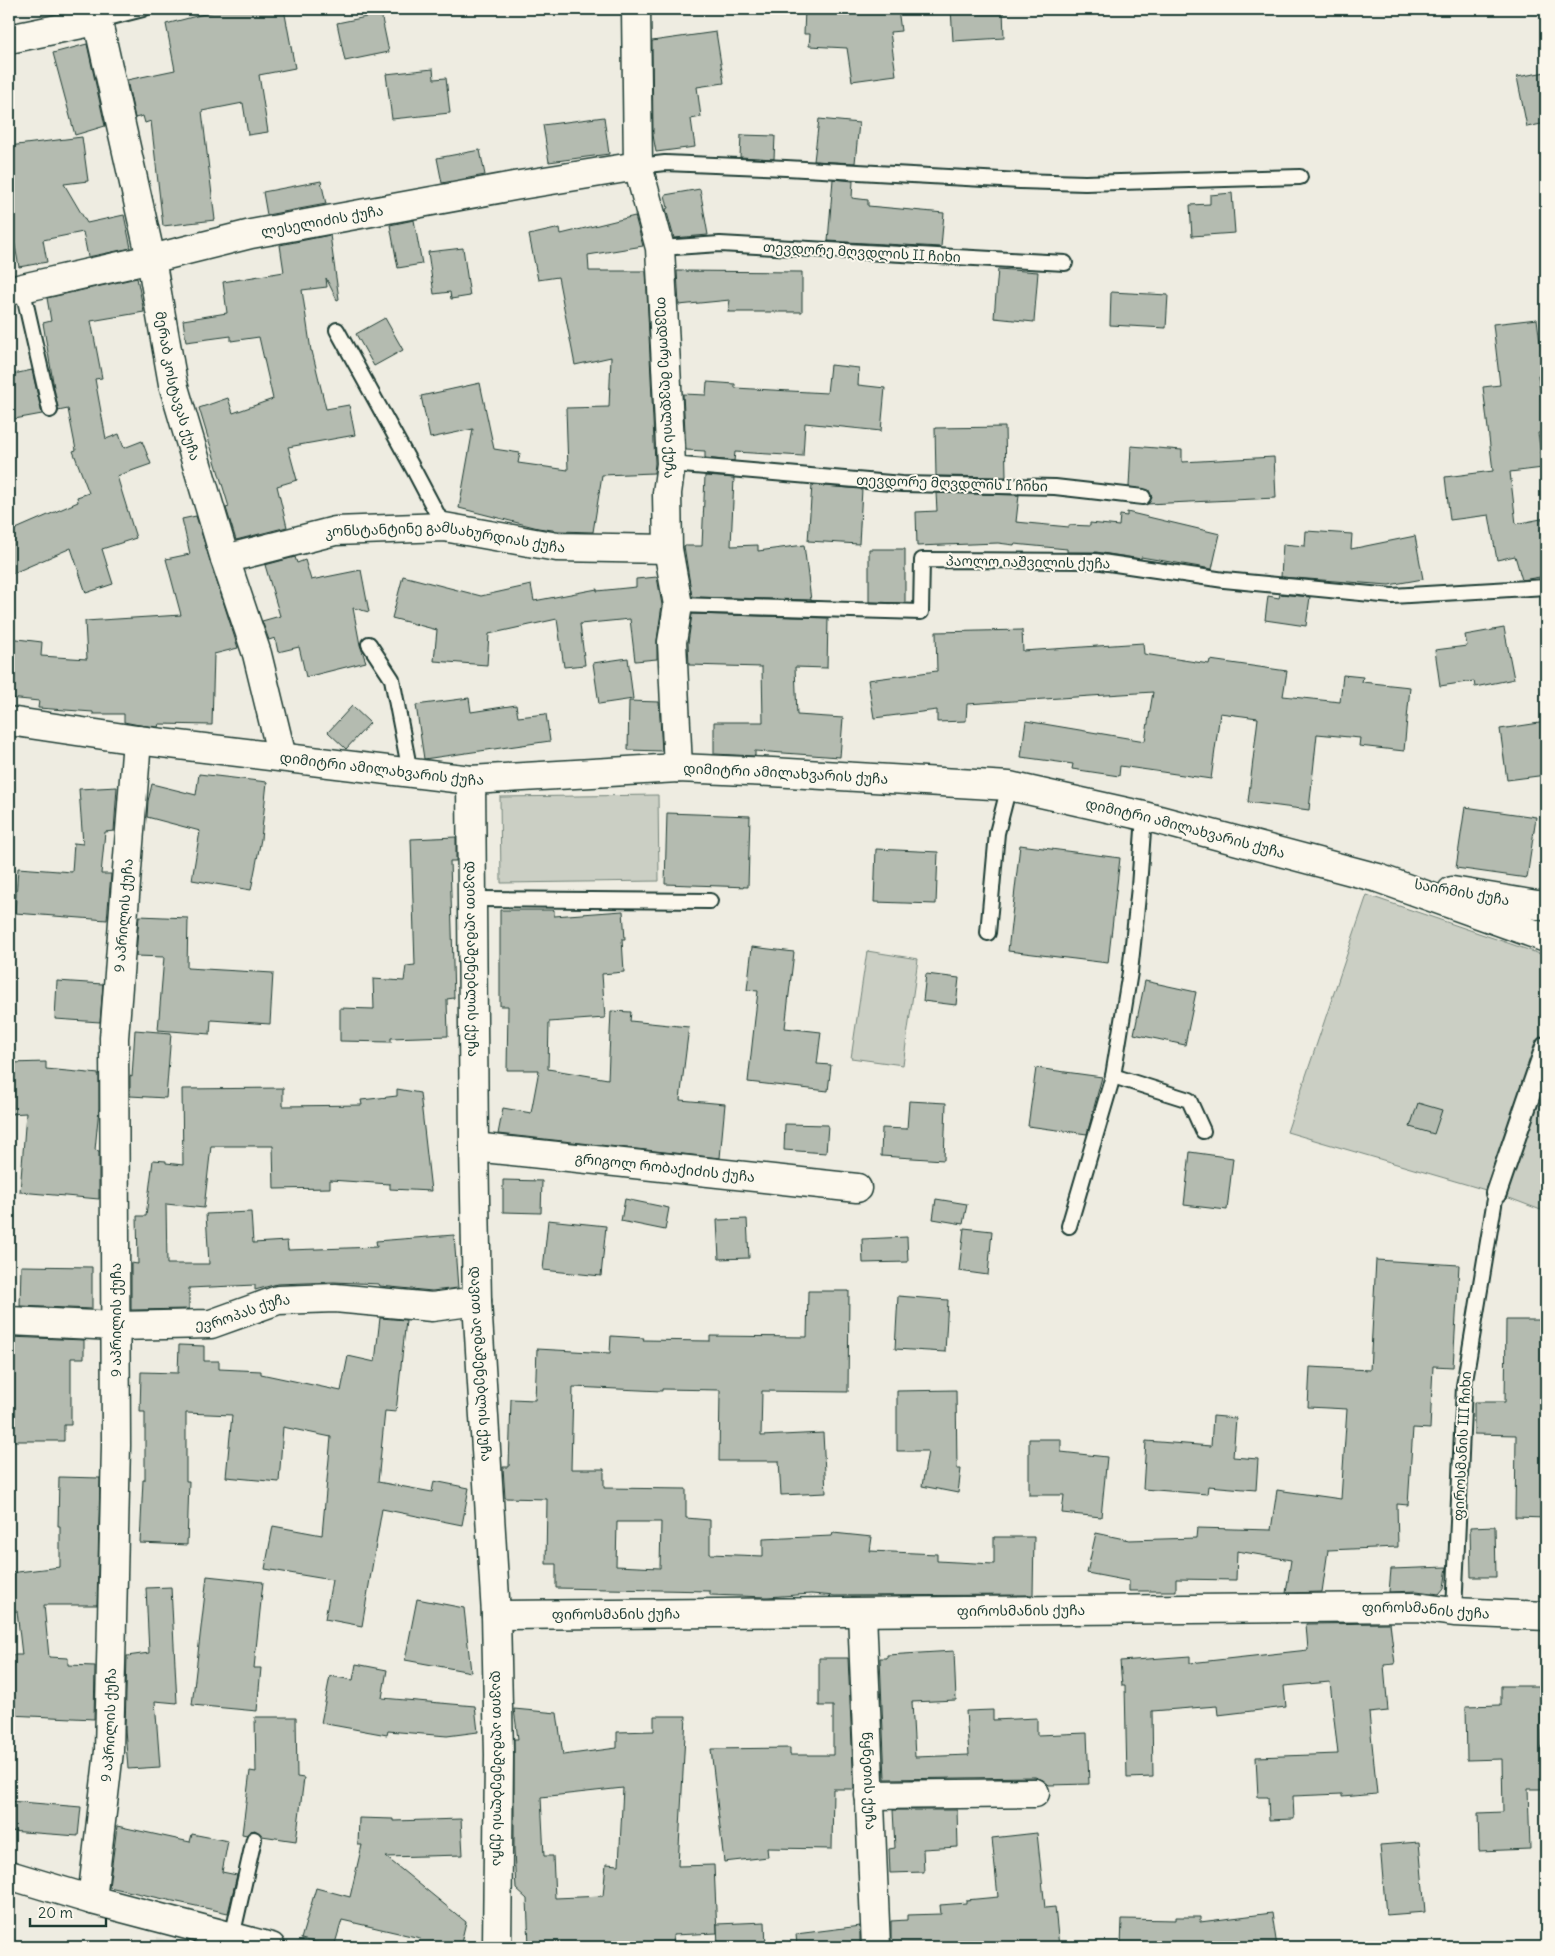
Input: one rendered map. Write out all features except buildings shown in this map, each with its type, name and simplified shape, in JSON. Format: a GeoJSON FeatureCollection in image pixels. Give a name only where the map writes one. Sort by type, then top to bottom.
{"type":"FeatureCollection","features":[{"type":"Feature","properties":{"kind":"street","name":"თევდორე მღვდლის ქუჩა"},"geometry":{"type":"LineString","coordinates":[[636,9],[638,166],[660,248],[671,464],[667,493],[668,549],[678,605],[672,642],[678,768]]}},
{"type":"Feature","properties":{"kind":"street"},"geometry":{"type":"LineString","coordinates":[[9,39],[95,15]]}},
{"type":"Feature","properties":{"kind":"street","name":"მერაბ კოსტავას ქუჩა"},"geometry":{"type":"LineString","coordinates":[[95,15],[150,259],[173,384],[225,559],[257,654],[282,757]]}},
{"type":"Feature","properties":{"kind":"street","name":"ლესელიძის ქუჩა"},"geometry":{"type":"LineString","coordinates":[[15,289],[251,234],[638,166]]}},
{"type":"Feature","properties":{"kind":"street","name":"კონსტანტინე გამსახურდიას ქუჩა"},"geometry":{"type":"LineString","coordinates":[[225,559],[335,531],[444,527],[557,547],[668,549]]}},
{"type":"Feature","properties":{"kind":"street","name":"დიმიტრი ამილახვარის ქუჩა"},"geometry":{"type":"LineString","coordinates":[[9,722],[137,740],[471,780],[678,768],[782,772],[1009,786],[1144,816],[1378,878],[1546,938]]}},
{"type":"Feature","properties":{"kind":"street","name":"9 აპრილის ქუჩა"},"geometry":{"type":"LineString","coordinates":[[92,1900],[109,1751],[116,1445],[114,1038],[137,740]]}},
{"type":"Feature","properties":{"kind":"street","name":"დავით აღმაშენებლის ქუჩა"},"geometry":{"type":"LineString","coordinates":[[471,780],[477,1301],[496,1615],[500,1755],[497,1947]]}},
{"type":"Feature","properties":{"kind":"street","name":"საირმის ქუჩა"},"geometry":{"type":"LineString","coordinates":[[1378,878],[1546,905]]}},
{"type":"Feature","properties":{"kind":"street"},"geometry":{"type":"LineString","coordinates":[[1496,1193],[1546,1047]]}},
{"type":"Feature","properties":{"kind":"street","name":"გრიგოლ რობაქიძის ქუჩა"},"geometry":{"type":"LineString","coordinates":[[474,1147],[857,1188]]}},
{"type":"Feature","properties":{"kind":"street","name":"ევროპას ქუჩა"},"geometry":{"type":"LineString","coordinates":[[9,1321],[116,1326],[211,1324],[278,1300],[335,1298],[432,1307],[477,1301]]}},
{"type":"Feature","properties":{"kind":"street","name":"ფიროსმანის ქუჩა"},"geometry":{"type":"LineString","coordinates":[[496,1615],[1408,1607],[1454,1612],[1546,1616]]}},
{"type":"Feature","properties":{"kind":"street","name":"წყნეთის ქუჩა"},"geometry":{"type":"LineString","coordinates":[[862,1612],[876,1947]]}},
{"type":"Feature","properties":{"kind":"street"},"geometry":{"type":"LineString","coordinates":[[869,1795],[1035,1793]]}},
{"type":"Feature","properties":{"kind":"street"},"geometry":{"type":"LineString","coordinates":[[9,1875],[92,1900],[271,1947]]}},
{"type":"Feature","properties":{"kind":"lane"},"geometry":{"type":"LineString","coordinates":[[95,15],[143,9]]}},
{"type":"Feature","properties":{"kind":"lane"},"geometry":{"type":"LineString","coordinates":[[638,166],[666,163],[776,167],[1010,181],[1085,183],[1300,177]]}},
{"type":"Feature","properties":{"kind":"lane","name":"თევდორე მღვდლის II ჩიხი"},"geometry":{"type":"LineString","coordinates":[[660,248],[720,244],[1065,263]]}},
{"type":"Feature","properties":{"kind":"lane"},"geometry":{"type":"LineString","coordinates":[[15,289],[50,410]]}},
{"type":"Feature","properties":{"kind":"lane"},"geometry":{"type":"LineString","coordinates":[[337,330],[444,527]]}},
{"type":"Feature","properties":{"kind":"lane","name":"თევდორე მღვდლის I ჩიხი"},"geometry":{"type":"LineString","coordinates":[[671,464],[902,484],[1055,487],[1143,497]]}},
{"type":"Feature","properties":{"kind":"lane","name":"პაოლო იაშვილის ქუჩა"},"geometry":{"type":"LineString","coordinates":[[678,605],[921,612],[922,560],[1095,561],[1224,580],[1392,596],[1546,587]]}},
{"type":"Feature","properties":{"kind":"lane"},"geometry":{"type":"LineString","coordinates":[[369,644],[392,679],[410,772]]}},
{"type":"Feature","properties":{"kind":"lane"},"geometry":{"type":"LineString","coordinates":[[988,933],[997,833],[1009,786]]}},
{"type":"Feature","properties":{"kind":"lane"},"geometry":{"type":"LineString","coordinates":[[1069,1226],[1113,1076],[1130,972],[1144,816]]}},
{"type":"Feature","properties":{"kind":"lane"},"geometry":{"type":"LineString","coordinates":[[472,899],[710,901]]}},
{"type":"Feature","properties":{"kind":"lane"},"geometry":{"type":"LineString","coordinates":[[1113,1076],[1189,1100],[1203,1131]]}},
{"type":"Feature","properties":{"kind":"lane","name":"ფიროსმანის III ჩიხი"},"geometry":{"type":"LineString","coordinates":[[1454,1612],[1464,1386],[1496,1193]]}},
{"type":"Feature","properties":{"kind":"lane"},"geometry":{"type":"LineString","coordinates":[[232,1937],[254,1839]]}},
{"type":"Feature","properties":{"kind":"shaded area"},"geometry":{"type":"Polygon","coordinates":[[[658,795],[659,881],[501,883],[500,797],[658,795]]]}},
{"type":"Feature","properties":{"kind":"shaded area"},"geometry":{"type":"Polygon","coordinates":[[[1367,895],[1546,956],[1546,1212],[1496,1193],[1287,1132],[1367,895]]]}},
{"type":"Feature","properties":{"kind":"shaded area"},"geometry":{"type":"Polygon","coordinates":[[[867,951],[918,959],[903,1065],[851,1058],[867,951]]]}},
{"type":"Feature","properties":{"kind":"shaded area"},"geometry":{"type":"Polygon","coordinates":[[[157,1937],[191,1947],[156,1947],[157,1937]]]}}]}
